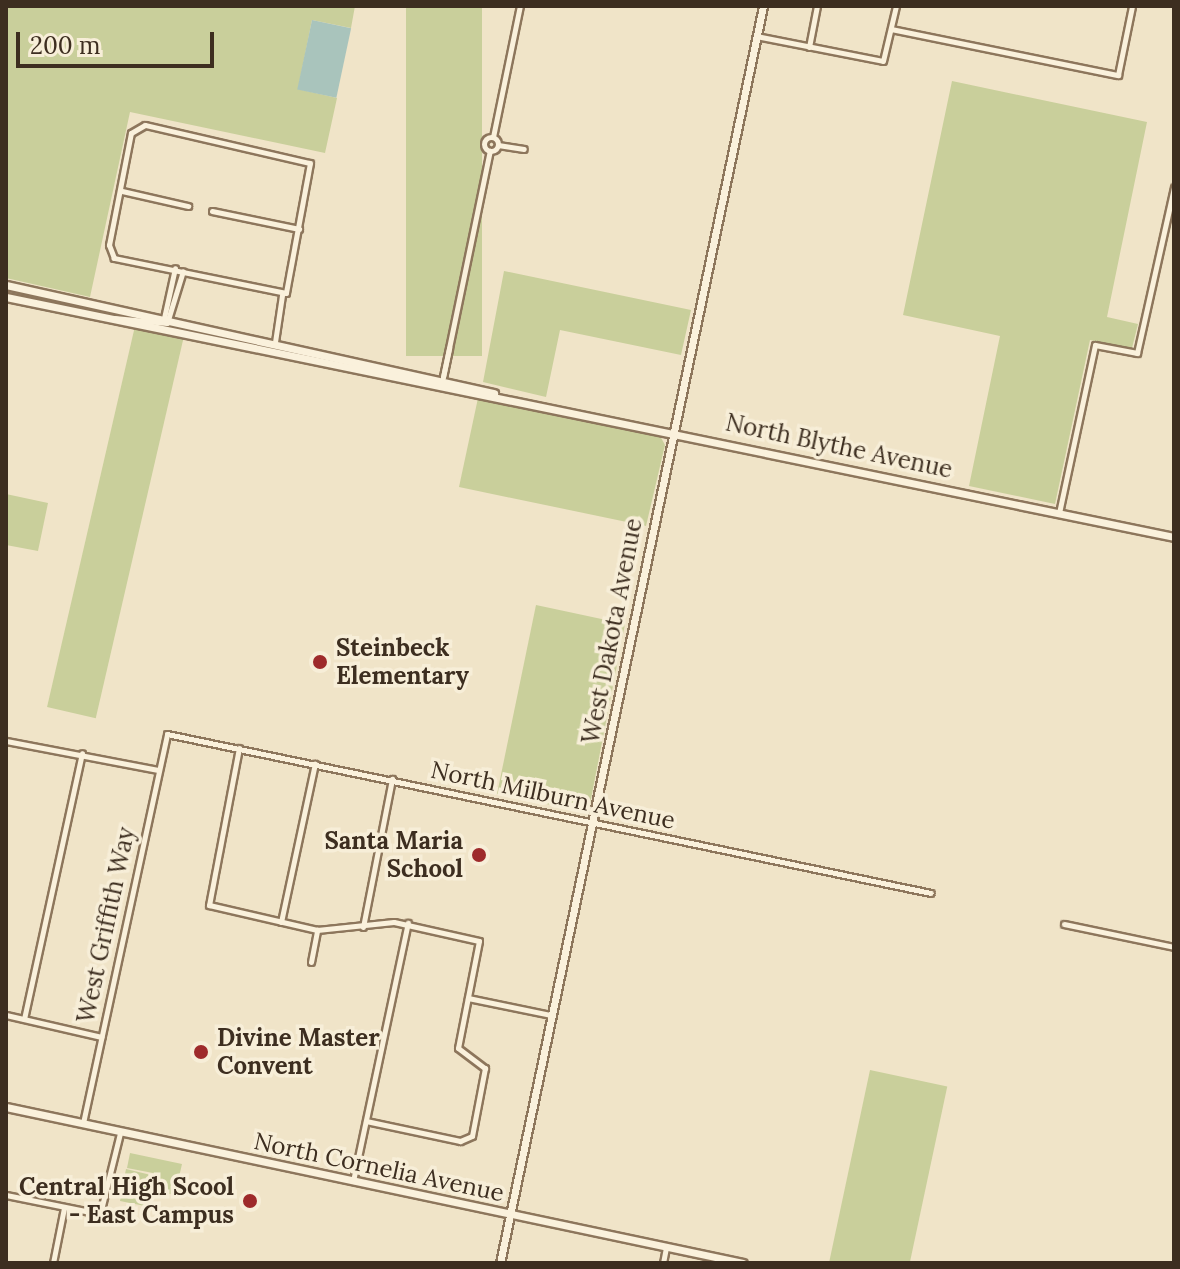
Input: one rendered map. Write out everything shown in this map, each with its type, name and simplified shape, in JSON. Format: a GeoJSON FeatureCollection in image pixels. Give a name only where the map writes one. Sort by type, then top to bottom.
{"type":"FeatureCollection","features":[{"type":"Feature","properties":{"kind":"street"},"geometry":{"type":"LineString","coordinates":[[498,145],[493,137],[520,6]]}},
{"type":"Feature","properties":{"kind":"street","name":"West Dakota Avenue"},"geometry":{"type":"LineString","coordinates":[[500,1263],[763,6]]}},
{"type":"Feature","properties":{"kind":"street"},"geometry":{"type":"LineString","coordinates":[[809,47],[817,6]]}},
{"type":"Feature","properties":{"kind":"street"},"geometry":{"type":"LineString","coordinates":[[756,36],[883,61],[896,6]]}},
{"type":"Feature","properties":{"kind":"street"},"geometry":{"type":"LineString","coordinates":[[891,29],[1118,75],[1132,6]]}},
{"type":"Feature","properties":{"kind":"street"},"geometry":{"type":"LineString","coordinates":[[275,342],[282,295],[312,172],[306,159],[140,125],[131,133],[112,255],[282,295]]}},
{"type":"Feature","properties":{"kind":"street"},"geometry":{"type":"LineString","coordinates":[[490,151],[484,143],[493,137]]}},
{"type":"Feature","properties":{"kind":"street"},"geometry":{"type":"LineString","coordinates":[[443,377],[490,151],[498,145],[524,149]]}},
{"type":"Feature","properties":{"kind":"street"},"geometry":{"type":"LineString","coordinates":[[1059,513],[1095,345],[1137,353],[1174,187]]}},
{"type":"Feature","properties":{"kind":"street"},"geometry":{"type":"LineString","coordinates":[[122,191],[188,206]]}},
{"type":"Feature","properties":{"kind":"street"},"geometry":{"type":"LineString","coordinates":[[212,211],[299,229]]}},
{"type":"Feature","properties":{"kind":"street"},"geometry":{"type":"LineString","coordinates":[[168,319],[175,268]]}},
{"type":"Feature","properties":{"kind":"street"},"geometry":{"type":"LineString","coordinates":[[168,319],[183,270]]}},
{"type":"Feature","properties":{"kind":"street","name":"North Blythe Avenue"},"geometry":{"type":"LineString","coordinates":[[6,285],[443,377],[496,394]]}},
{"type":"Feature","properties":{"kind":"street"},"geometry":{"type":"LineString","coordinates":[[170,292],[178,293]]}},
{"type":"Feature","properties":{"kind":"street","name":"North Blythe Avenue"},"geometry":{"type":"LineString","coordinates":[[6,297],[380,374],[496,394],[1174,537]]}},
{"type":"Feature","properties":{"kind":"street","name":"North Blythe Avenue"},"geometry":{"type":"LineString","coordinates":[[113,318],[168,319]]}},
{"type":"Feature","properties":{"kind":"street"},"geometry":{"type":"LineString","coordinates":[[296,356],[298,347]]}},
{"type":"Feature","properties":{"kind":"street","name":"North Blythe Avenue"},"geometry":{"type":"LineString","coordinates":[[380,374],[443,377]]}},
{"type":"Feature","properties":{"kind":"street","name":"North Milburn Avenue"},"geometry":{"type":"LineString","coordinates":[[167,734],[931,893]]}},
{"type":"Feature","properties":{"kind":"street","name":"West Griffith Way"},"geometry":{"type":"LineString","coordinates":[[83,1124],[167,734]]}},
{"type":"Feature","properties":{"kind":"street"},"geometry":{"type":"LineString","coordinates":[[6,740],[158,770]]}},
{"type":"Feature","properties":{"kind":"street"},"geometry":{"type":"LineString","coordinates":[[239,748],[209,905],[317,930],[408,923],[479,941],[458,1048],[485,1068],[468,1141],[366,1121]]}},
{"type":"Feature","properties":{"kind":"street"},"geometry":{"type":"LineString","coordinates":[[24,1019],[82,753]]}},
{"type":"Feature","properties":{"kind":"street"},"geometry":{"type":"LineString","coordinates":[[281,922],[315,764]]}},
{"type":"Feature","properties":{"kind":"street"},"geometry":{"type":"LineString","coordinates":[[363,927],[392,779]]}},
{"type":"Feature","properties":{"kind":"street"},"geometry":{"type":"LineString","coordinates":[[353,1182],[408,923]]}},
{"type":"Feature","properties":{"kind":"street"},"geometry":{"type":"LineString","coordinates":[[1064,924],[1174,947]]}},
{"type":"Feature","properties":{"kind":"street"},"geometry":{"type":"LineString","coordinates":[[311,962],[317,930]]}},
{"type":"Feature","properties":{"kind":"street"},"geometry":{"type":"LineString","coordinates":[[468,998],[552,1015]]}},
{"type":"Feature","properties":{"kind":"street"},"geometry":{"type":"LineString","coordinates":[[6,1015],[101,1037]]}},
{"type":"Feature","properties":{"kind":"street","name":"North Cornelia Avenue"},"geometry":{"type":"LineString","coordinates":[[6,1107],[743,1263]]}},
{"type":"Feature","properties":{"kind":"street"},"geometry":{"type":"LineString","coordinates":[[6,1195],[100,1214],[120,1133]]}},
{"type":"Feature","properties":{"kind":"street"},"geometry":{"type":"LineString","coordinates":[[53,1263],[64,1208]]}},
{"type":"Feature","properties":{"kind":"street"},"geometry":{"type":"LineString","coordinates":[[663,1263],[666,1247]]}},
{"type":"Feature","properties":{"kind":"green space"},"geometry":{"type":"Polygon","coordinates":[[[6,6],[355,6],[351,28],[312,20],[298,89],[337,98],[325,153],[130,112],[90,297],[6,278],[6,6]]]}},
{"type":"Feature","properties":{"kind":"green space"},"geometry":{"type":"Polygon","coordinates":[[[406,6],[482,6],[482,356],[406,356],[406,6]]]}},
{"type":"Feature","properties":{"kind":"green space"},"geometry":{"type":"Polygon","coordinates":[[[952,81],[1147,122],[1107,317],[1138,324],[1132,348],[1090,340],[1055,504],[969,486],[1000,336],[903,315],[952,81]]]}},
{"type":"Feature","properties":{"kind":"green space"},"geometry":{"type":"Polygon","coordinates":[[[504,271],[691,310],[681,355],[560,330],[546,397],[483,382],[504,271]]]}},
{"type":"Feature","properties":{"kind":"green space"},"geometry":{"type":"Polygon","coordinates":[[[135,326],[184,337],[96,718],[47,707],[135,326]]]}},
{"type":"Feature","properties":{"kind":"green space"},"geometry":{"type":"Polygon","coordinates":[[[478,398],[659,434],[665,445],[646,526],[459,487],[478,398]]]}},
{"type":"Feature","properties":{"kind":"green space"},"geometry":{"type":"Polygon","coordinates":[[[6,494],[48,503],[38,551],[6,545],[6,494]]]}},
{"type":"Feature","properties":{"kind":"green space"},"geometry":{"type":"Polygon","coordinates":[[[536,605],[625,624],[590,804],[581,811],[497,794],[536,605]]]}},
{"type":"Feature","properties":{"kind":"green space"},"geometry":{"type":"Polygon","coordinates":[[[870,1070],[947,1086],[910,1263],[829,1263],[870,1070]]]}},
{"type":"Feature","properties":{"kind":"green space"},"geometry":{"type":"Polygon","coordinates":[[[130,1153],[182,1164],[175,1195],[150,1190],[153,1173],[127,1168],[130,1153]]]}},
{"type":"Feature","properties":{"kind":"green space"},"geometry":{"type":"Polygon","coordinates":[[[126,1169],[151,1175],[145,1206],[120,1201],[123,1186],[142,1189],[123,1184],[126,1169]]]}},
{"type":"Feature","properties":{"kind":"water"},"geometry":{"type":"Polygon","coordinates":[[[312,20],[351,28],[336,98],[297,89],[312,20]]]}},
{"type":"Feature","properties":{"kind":"place","name":"Steinbeck Elementary"},"geometry":{"type":"Point","coordinates":[320,662]}},
{"type":"Feature","properties":{"kind":"place","name":"Santa Maria School"},"geometry":{"type":"Point","coordinates":[479,855]}},
{"type":"Feature","properties":{"kind":"place","name":"Divine Master Convent"},"geometry":{"type":"Point","coordinates":[201,1052]}},
{"type":"Feature","properties":{"kind":"place","name":"Central High Scool - East Campus"},"geometry":{"type":"Point","coordinates":[250,1201]}}]}
